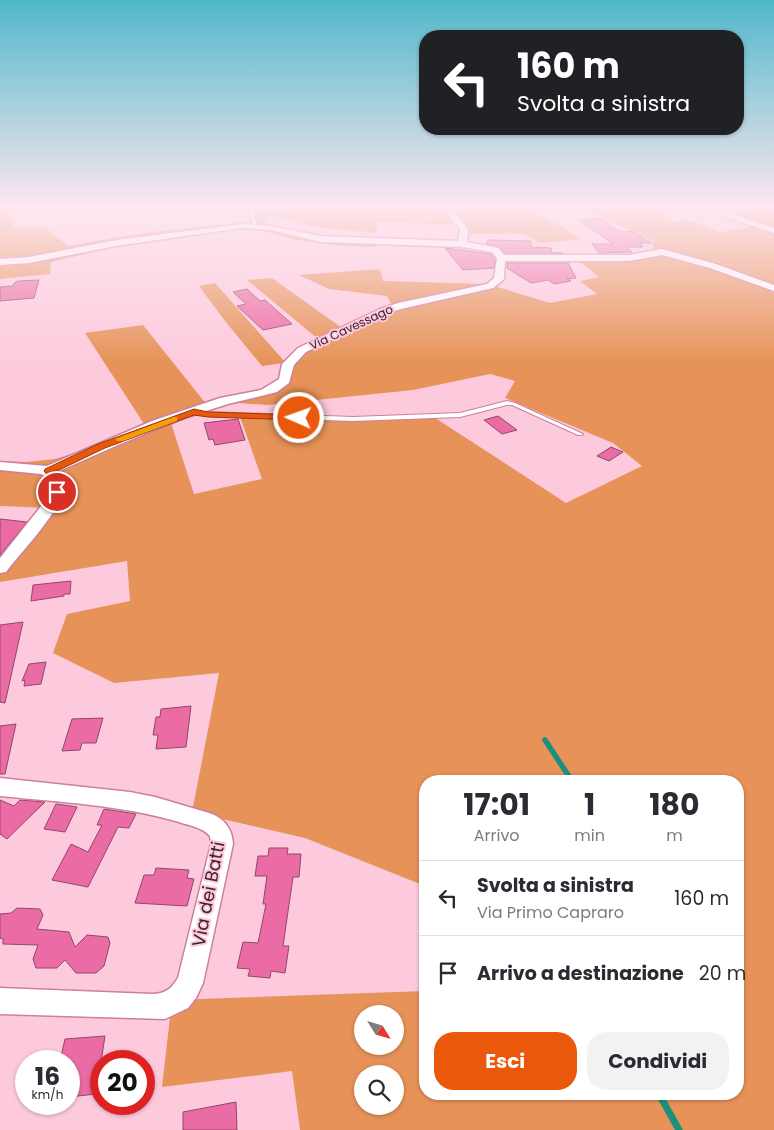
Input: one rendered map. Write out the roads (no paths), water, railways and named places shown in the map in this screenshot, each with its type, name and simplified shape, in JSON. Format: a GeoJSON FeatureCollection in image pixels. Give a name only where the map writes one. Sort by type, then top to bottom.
{"type":"FeatureCollection","features":[{"type":"Feature","properties":{"kind":"street"},"geometry":{"type":"LineString","coordinates":[[0,262],[35,259]]}},
{"type":"Feature","properties":{"kind":"street","name":"Via Cavessago"},"geometry":{"type":"LineString","coordinates":[[48,471],[102,446],[226,400],[260,393],[277,387],[285,380],[288,364],[302,350],[384,310],[490,286],[499,279],[501,259]]}},
{"type":"Feature","properties":{"kind":"street"},"geometry":{"type":"LineString","coordinates":[[568,259],[603,259]]}},
{"type":"Feature","properties":{"kind":"street"},"geometry":{"type":"LineString","coordinates":[[689,259],[774,288]]}},
{"type":"Feature","properties":{"kind":"street"},"geometry":{"type":"LineString","coordinates":[[0,466],[35,468],[48,471],[58,480],[57,492],[42,515],[0,568]]}},
{"type":"Feature","properties":{"kind":"street","name":"Via dei Batti"},"geometry":{"type":"LineString","coordinates":[[0,787],[130,801],[155,806],[209,822],[220,832],[222,844],[190,983],[185,992],[172,1005],[163,1008],[0,1001]]}},
{"type":"Feature","properties":{"kind":"lane","name":"Via Cavessago"},"geometry":{"type":"LineString","coordinates":[[194,412],[353,419],[460,415],[507,403],[580,434]]}},
{"type":"Feature","properties":{"kind":"waterway"},"geometry":{"type":"LineString","coordinates":[[545,740],[568,775]]}},
{"type":"Feature","properties":{"kind":"waterway"},"geometry":{"type":"LineString","coordinates":[[662,1100],[679,1130]]}}]}
